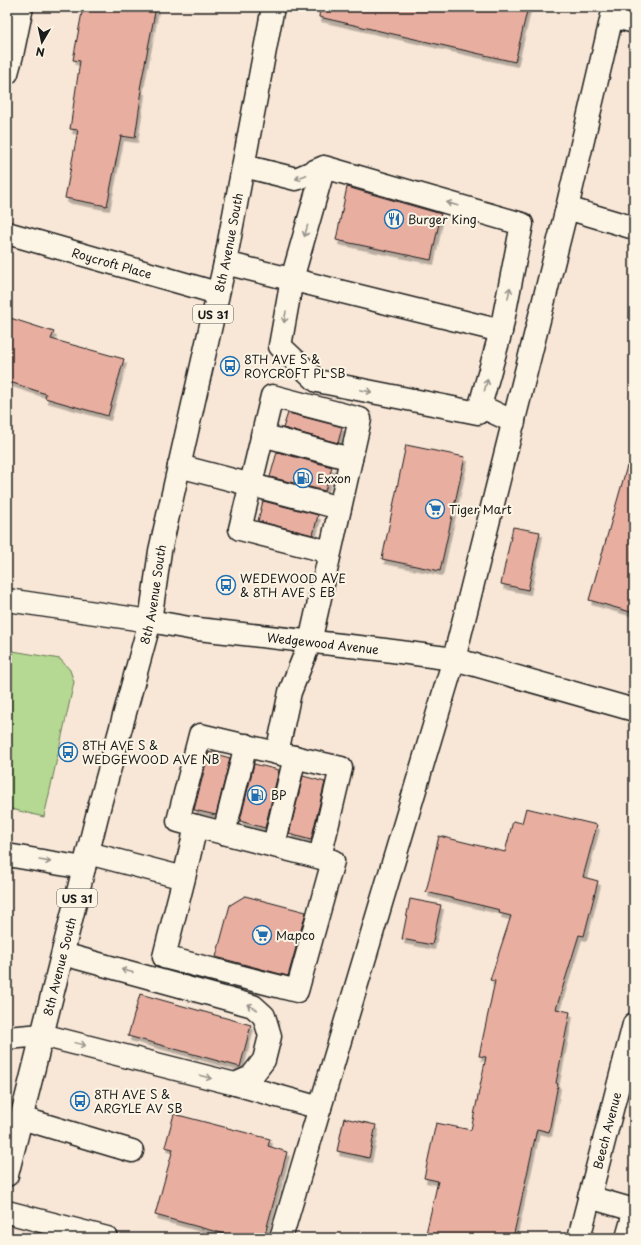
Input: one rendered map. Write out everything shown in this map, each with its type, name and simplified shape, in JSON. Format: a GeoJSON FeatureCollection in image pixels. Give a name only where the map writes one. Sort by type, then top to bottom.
{"type":"FeatureCollection","features":[{"type":"Feature","properties":{"kind":"main road"},"geometry":{"type":"LineString","coordinates":[[7,73],[22,7]]}},
{"type":"Feature","properties":{"kind":"main road","name":"8th Avenue South"},"geometry":{"type":"LineString","coordinates":[[7,1175],[86,860],[150,621],[160,551],[225,263],[273,7]]}},
{"type":"Feature","properties":{"kind":"main road"},"geometry":{"type":"LineString","coordinates":[[281,1238],[454,659],[568,208],[612,16],[634,22]]}},
{"type":"Feature","properties":{"kind":"main road"},"geometry":{"type":"LineString","coordinates":[[244,166],[296,179],[324,167],[522,224],[501,331],[478,413],[317,381],[280,346],[292,279],[324,167]]}},
{"type":"Feature","properties":{"kind":"main road"},"geometry":{"type":"LineString","coordinates":[[568,208],[634,228]]}},
{"type":"Feature","properties":{"kind":"main road","name":"Roycroft Place"},"geometry":{"type":"LineString","coordinates":[[7,233],[217,293]]}},
{"type":"Feature","properties":{"kind":"main road"},"geometry":{"type":"LineString","coordinates":[[225,263],[501,331]]}},
{"type":"Feature","properties":{"kind":"main road"},"geometry":{"type":"LineString","coordinates":[[274,845],[286,755],[290,692],[310,642],[360,419],[272,396],[240,529],[330,552]]}},
{"type":"Feature","properties":{"kind":"main road"},"geometry":{"type":"LineString","coordinates":[[480,406],[514,422]]}},
{"type":"Feature","properties":{"kind":"main road"},"geometry":{"type":"LineString","coordinates":[[262,435],[351,459]]}},
{"type":"Feature","properties":{"kind":"main road"},"geometry":{"type":"LineString","coordinates":[[179,466],[340,508]]}},
{"type":"Feature","properties":{"kind":"main road","name":"Wedgewood Avenue"},"geometry":{"type":"LineString","coordinates":[[7,600],[189,628],[454,659],[634,710]]}},
{"type":"Feature","properties":{"kind":"main road"},"geometry":{"type":"LineString","coordinates":[[196,826],[164,957],[297,991],[333,861],[178,821],[200,734],[341,768],[320,857]]}},
{"type":"Feature","properties":{"kind":"main road"},"geometry":{"type":"LineString","coordinates":[[224,833],[246,745]]}},
{"type":"Feature","properties":{"kind":"main road"},"geometry":{"type":"LineString","coordinates":[[7,855],[86,860],[184,878]]}},
{"type":"Feature","properties":{"kind":"main road"},"geometry":{"type":"LineString","coordinates":[[63,954],[253,1006],[264,1016],[270,1036],[264,1060],[251,1078],[235,1084]]}},
{"type":"Feature","properties":{"kind":"main road","name":"Beech Avenue"},"geometry":{"type":"LineString","coordinates":[[578,1238],[634,1024]]}},
{"type":"Feature","properties":{"kind":"main road"},"geometry":{"type":"LineString","coordinates":[[7,1038],[42,1034],[235,1084],[320,1108]]}},
{"type":"Feature","properties":{"kind":"main road"},"geometry":{"type":"LineString","coordinates":[[21,1118],[132,1151]]}},
{"type":"Feature","properties":{"kind":"main road"},"geometry":{"type":"LineString","coordinates":[[589,1197],[634,1212],[627,1238]]}},
{"type":"Feature","properties":{"kind":"main road"},"geometry":{"type":"LineString","coordinates":[[7,1212],[107,1238]]}},
{"type":"Feature","properties":{"kind":"green space"},"geometry":{"type":"Polygon","coordinates":[[[7,650],[60,659],[70,670],[74,682],[44,817],[7,808],[7,650]]]}},
{"type":"Feature","properties":{"kind":"building"},"geometry":{"type":"Polygon","coordinates":[[[83,7],[156,7],[140,89],[142,90],[135,138],[121,136],[107,206],[65,198],[78,130],[70,129],[80,61],[73,60],[83,7]]]}},
{"type":"Feature","properties":{"kind":"building"},"geometry":{"type":"Polygon","coordinates":[[[320,7],[528,7],[515,62],[319,17],[320,7]]]}},
{"type":"Feature","properties":{"kind":"building"},"geometry":{"type":"Polygon","coordinates":[[[347,187],[441,214],[431,260],[336,240],[347,187]]]}},
{"type":"Feature","properties":{"kind":"building"},"geometry":{"type":"Polygon","coordinates":[[[7,317],[54,332],[51,339],[124,359],[108,416],[45,398],[46,394],[7,381],[7,317]]]}},
{"type":"Feature","properties":{"kind":"building"},"geometry":{"type":"Polygon","coordinates":[[[288,413],[342,427],[338,443],[283,428],[288,413]]]}},
{"type":"Feature","properties":{"kind":"building"},"geometry":{"type":"Polygon","coordinates":[[[406,445],[465,457],[440,571],[382,559],[406,445]]]}},
{"type":"Feature","properties":{"kind":"building"},"geometry":{"type":"Polygon","coordinates":[[[277,452],[332,467],[325,491],[270,477],[277,452]]]}},
{"type":"Feature","properties":{"kind":"building"},"geometry":{"type":"Polygon","coordinates":[[[627,466],[634,467],[634,613],[589,600],[627,466]]]}},
{"type":"Feature","properties":{"kind":"building"},"geometry":{"type":"Polygon","coordinates":[[[263,501],[318,515],[313,535],[258,521],[263,501]]]}},
{"type":"Feature","properties":{"kind":"building"},"geometry":{"type":"Polygon","coordinates":[[[513,527],[540,532],[528,590],[501,584],[513,527]]]}},
{"type":"Feature","properties":{"kind":"building"},"geometry":{"type":"Polygon","coordinates":[[[209,752],[230,758],[216,815],[194,810],[209,752]]]}},
{"type":"Feature","properties":{"kind":"building"},"geometry":{"type":"Polygon","coordinates":[[[254,764],[279,770],[265,828],[240,821],[254,764]]]}},
{"type":"Feature","properties":{"kind":"building"},"geometry":{"type":"Polygon","coordinates":[[[303,776],[325,782],[311,840],[289,834],[303,776]]]}},
{"type":"Feature","properties":{"kind":"building"},"geometry":{"type":"Polygon","coordinates":[[[526,808],[597,825],[583,877],[598,881],[584,936],[579,935],[556,1009],[570,1012],[556,1083],[558,1084],[549,1132],[537,1129],[513,1238],[425,1238],[438,1181],[424,1178],[436,1123],[471,1130],[486,1057],[479,1056],[495,981],[490,980],[511,916],[499,913],[500,910],[426,892],[439,836],[505,852],[513,821],[522,823],[526,808]]]}},
{"type":"Feature","properties":{"kind":"building","name":"Mapco"},"geometry":{"type":"Polygon","coordinates":[[[245,896],[306,912],[288,976],[216,957],[230,905],[245,896]]]}},
{"type":"Feature","properties":{"kind":"building"},"geometry":{"type":"Polygon","coordinates":[[[410,899],[441,905],[432,945],[402,939],[410,899]]]}},
{"type":"Feature","properties":{"kind":"building"},"geometry":{"type":"Polygon","coordinates":[[[140,994],[251,1025],[240,1067],[128,1036],[140,994]]]}},
{"type":"Feature","properties":{"kind":"building"},"geometry":{"type":"Polygon","coordinates":[[[174,1114],[270,1139],[268,1146],[287,1152],[264,1238],[239,1238],[155,1215],[173,1149],[165,1147],[174,1114]]]}},
{"type":"Feature","properties":{"kind":"building"},"geometry":{"type":"Polygon","coordinates":[[[344,1118],[376,1125],[369,1158],[337,1151],[344,1118]]]}},
{"type":"Feature","properties":{"kind":"place","name":"Burger King"},"geometry":{"type":"Point","coordinates":[394,219]}},
{"type":"Feature","properties":{"kind":"place","name":"8TH AVE S & ROYCROFT PL SB"},"geometry":{"type":"Point","coordinates":[230,366]}},
{"type":"Feature","properties":{"kind":"place","name":"Exxon"},"geometry":{"type":"Point","coordinates":[303,478]}},
{"type":"Feature","properties":{"kind":"place","name":"Tiger Mart"},"geometry":{"type":"Point","coordinates":[435,509]}},
{"type":"Feature","properties":{"kind":"place","name":"WEDEWOOD AVE & 8TH AVE S EB"},"geometry":{"type":"Point","coordinates":[226,585]}},
{"type":"Feature","properties":{"kind":"place","name":"8TH AVE S & WEDGEWOOD AVE NB"},"geometry":{"type":"Point","coordinates":[68,752]}},
{"type":"Feature","properties":{"kind":"place","name":"BP"},"geometry":{"type":"Point","coordinates":[257,795]}},
{"type":"Feature","properties":{"kind":"place","name":"Mapco"},"geometry":{"type":"Point","coordinates":[262,935]}},
{"type":"Feature","properties":{"kind":"place","name":"8TH AVE S & ARGYLE AV SB"},"geometry":{"type":"Point","coordinates":[80,1101]}}]}
